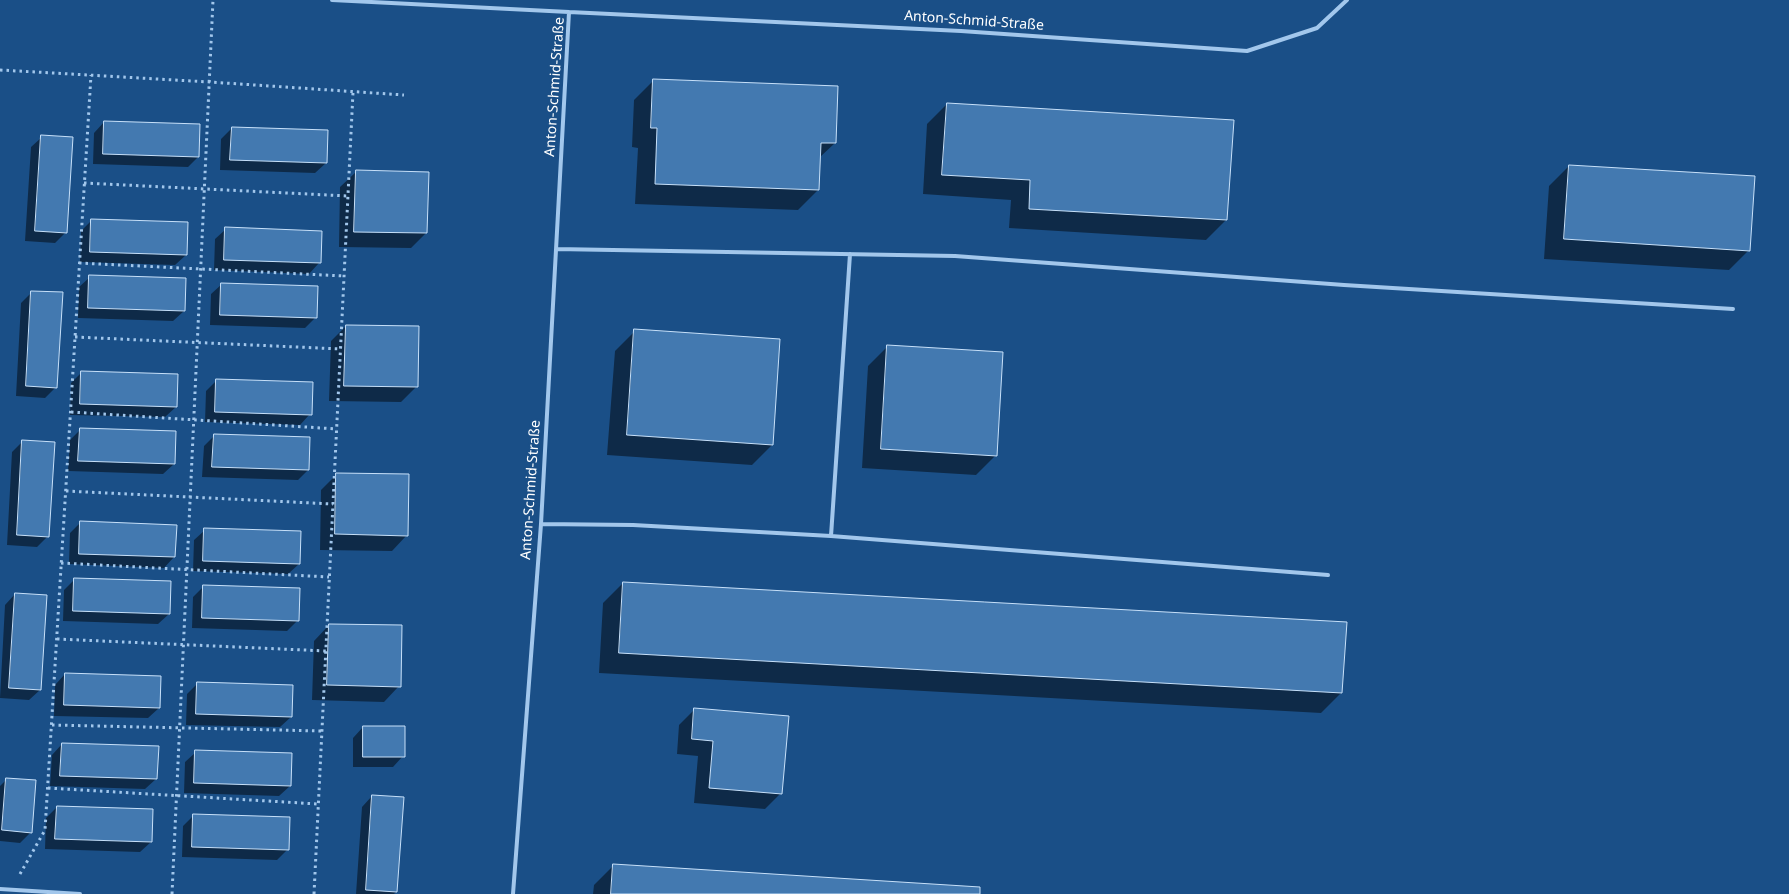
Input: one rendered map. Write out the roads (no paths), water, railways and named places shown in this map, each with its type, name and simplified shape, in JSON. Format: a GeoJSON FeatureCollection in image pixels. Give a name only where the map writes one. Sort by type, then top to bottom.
{"type":"FeatureCollection","features":[{"type":"Feature","properties":{"kind":"lane"},"geometry":{"type":"LineString","coordinates":[[332,0],[569,12]]}},
{"type":"Feature","properties":{"kind":"lane","name":"Anton-Schmid-Straße"},"geometry":{"type":"LineString","coordinates":[[514,894],[541,524],[569,12],[961,31],[1247,51],[1317,28],[1347,0]]}},
{"type":"Feature","properties":{"kind":"lane"},"geometry":{"type":"LineString","coordinates":[[556,249],[955,256],[1344,285],[1733,309]]}},
{"type":"Feature","properties":{"kind":"lane"},"geometry":{"type":"LineString","coordinates":[[832,536],[850,254]]}},
{"type":"Feature","properties":{"kind":"lane"},"geometry":{"type":"LineString","coordinates":[[541,524],[633,525],[832,536],[1328,575]]}},
{"type":"Feature","properties":{"kind":"lane"},"geometry":{"type":"LineString","coordinates":[[0,889],[80,894]]}}]}
